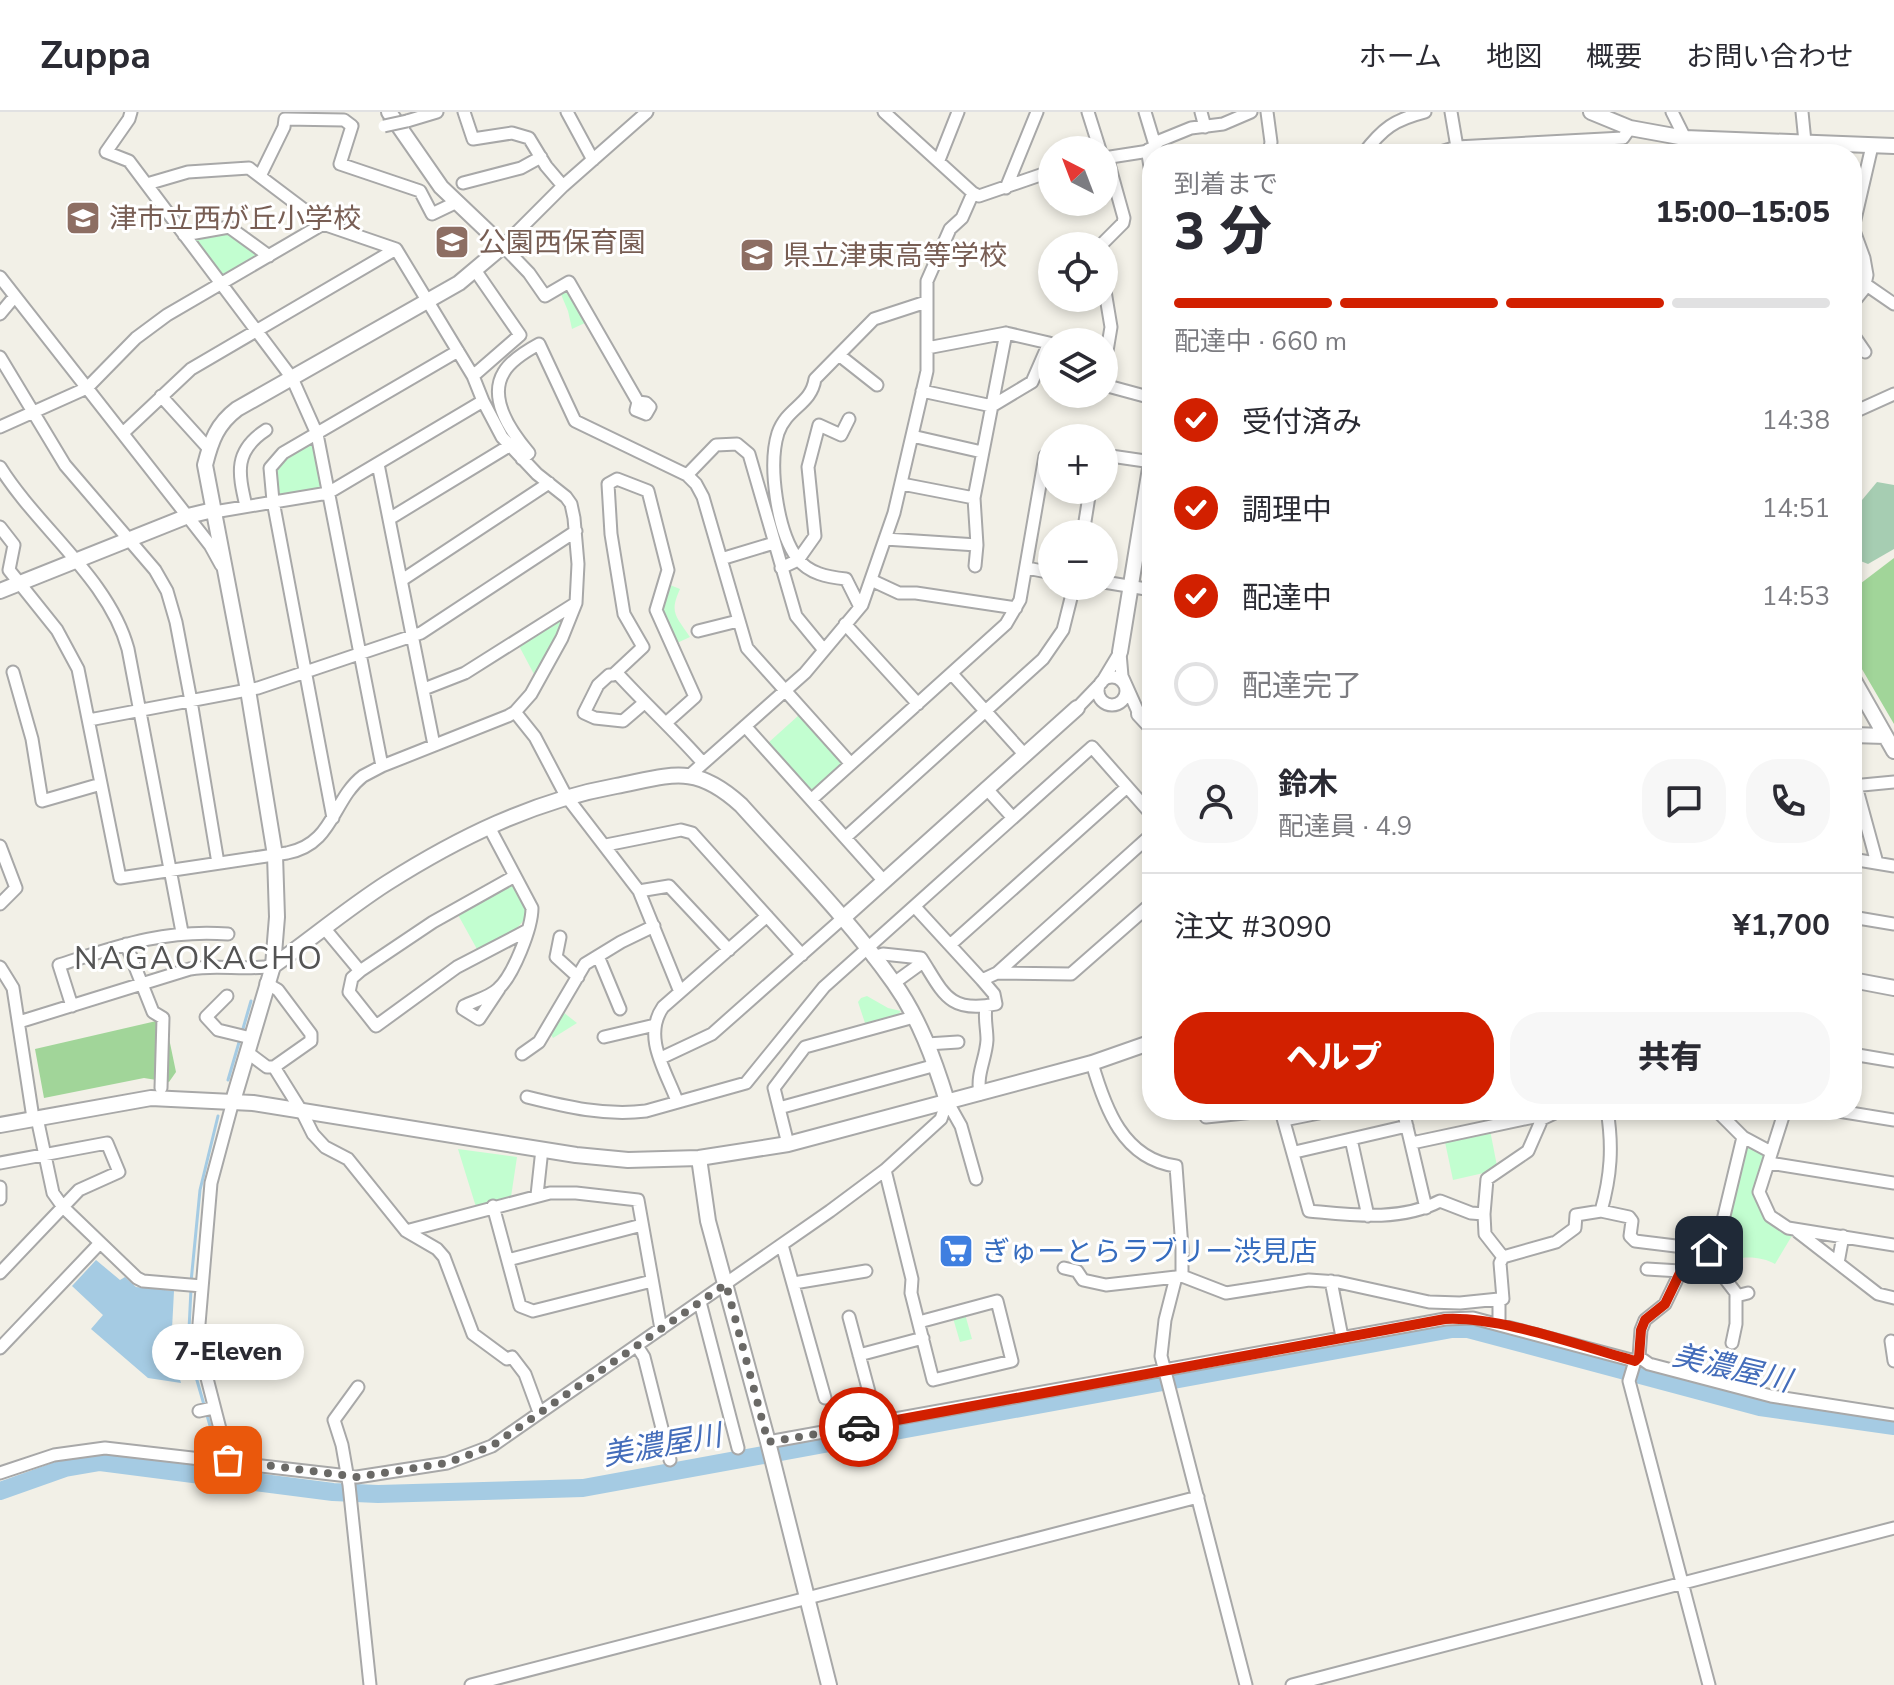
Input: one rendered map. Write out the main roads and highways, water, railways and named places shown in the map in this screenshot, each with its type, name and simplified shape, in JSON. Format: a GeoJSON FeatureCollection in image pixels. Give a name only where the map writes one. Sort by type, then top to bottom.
{"type":"FeatureCollection","features":[{"type":"Feature","properties":{"kind":"water"},"geometry":{"type":"Polygon","coordinates":[[[96,1260],[120,1280],[125,1277],[136,1287],[174,1291],[171,1348],[181,1383],[148,1378],[91,1329],[103,1315],[72,1286],[96,1260]]]}},
{"type":"Feature","properties":{"kind":"waterway"},"geometry":{"type":"LineString","coordinates":[[242,1032],[251,1001]]}},
{"type":"Feature","properties":{"kind":"waterway"},"geometry":{"type":"LineString","coordinates":[[228,1080],[240,1039]]}},
{"type":"Feature","properties":{"kind":"waterway"},"geometry":{"type":"LineString","coordinates":[[191,1282],[200,1190],[218,1116]]}},
{"type":"Feature","properties":{"kind":"waterway"},"geometry":{"type":"LineString","coordinates":[[191,1289],[188,1349],[219,1457]]}},
{"type":"Feature","properties":{"kind":"waterway","name":"美濃屋川"},"geometry":{"type":"LineString","coordinates":[[0,1491],[65,1468],[100,1462],[333,1492],[378,1494],[583,1488],[1452,1329],[1468,1329],[1760,1407],[1894,1426]]}},
{"type":"Feature","properties":{"kind":"waterway"},"geometry":{"type":"LineString","coordinates":[[222,1464],[226,1479]]}},
{"type":"Feature","properties":{"kind":"place","name":"津市立西が丘小学校"},"geometry":{"type":"Point","coordinates":[83,218]}},
{"type":"Feature","properties":{"kind":"place","name":"公園西保育園"},"geometry":{"type":"Point","coordinates":[452,242]}},
{"type":"Feature","properties":{"kind":"place","name":"県立津東高等学校"},"geometry":{"type":"Point","coordinates":[757,255]}},
{"type":"Feature","properties":{"kind":"place","name":"ぎゅーとらラブリー渋見店"},"geometry":{"type":"Point","coordinates":[956,1251]}},
{"type":"Feature","properties":{"kind":"place","name":"7-Eleven"},"geometry":{"type":"Point","coordinates":[228,1460]}},
{"type":"Feature","properties":{"kind":"district","name":"NAGAOKACHO"},"geometry":{"type":"Point","coordinates":[199,958]}}]}
